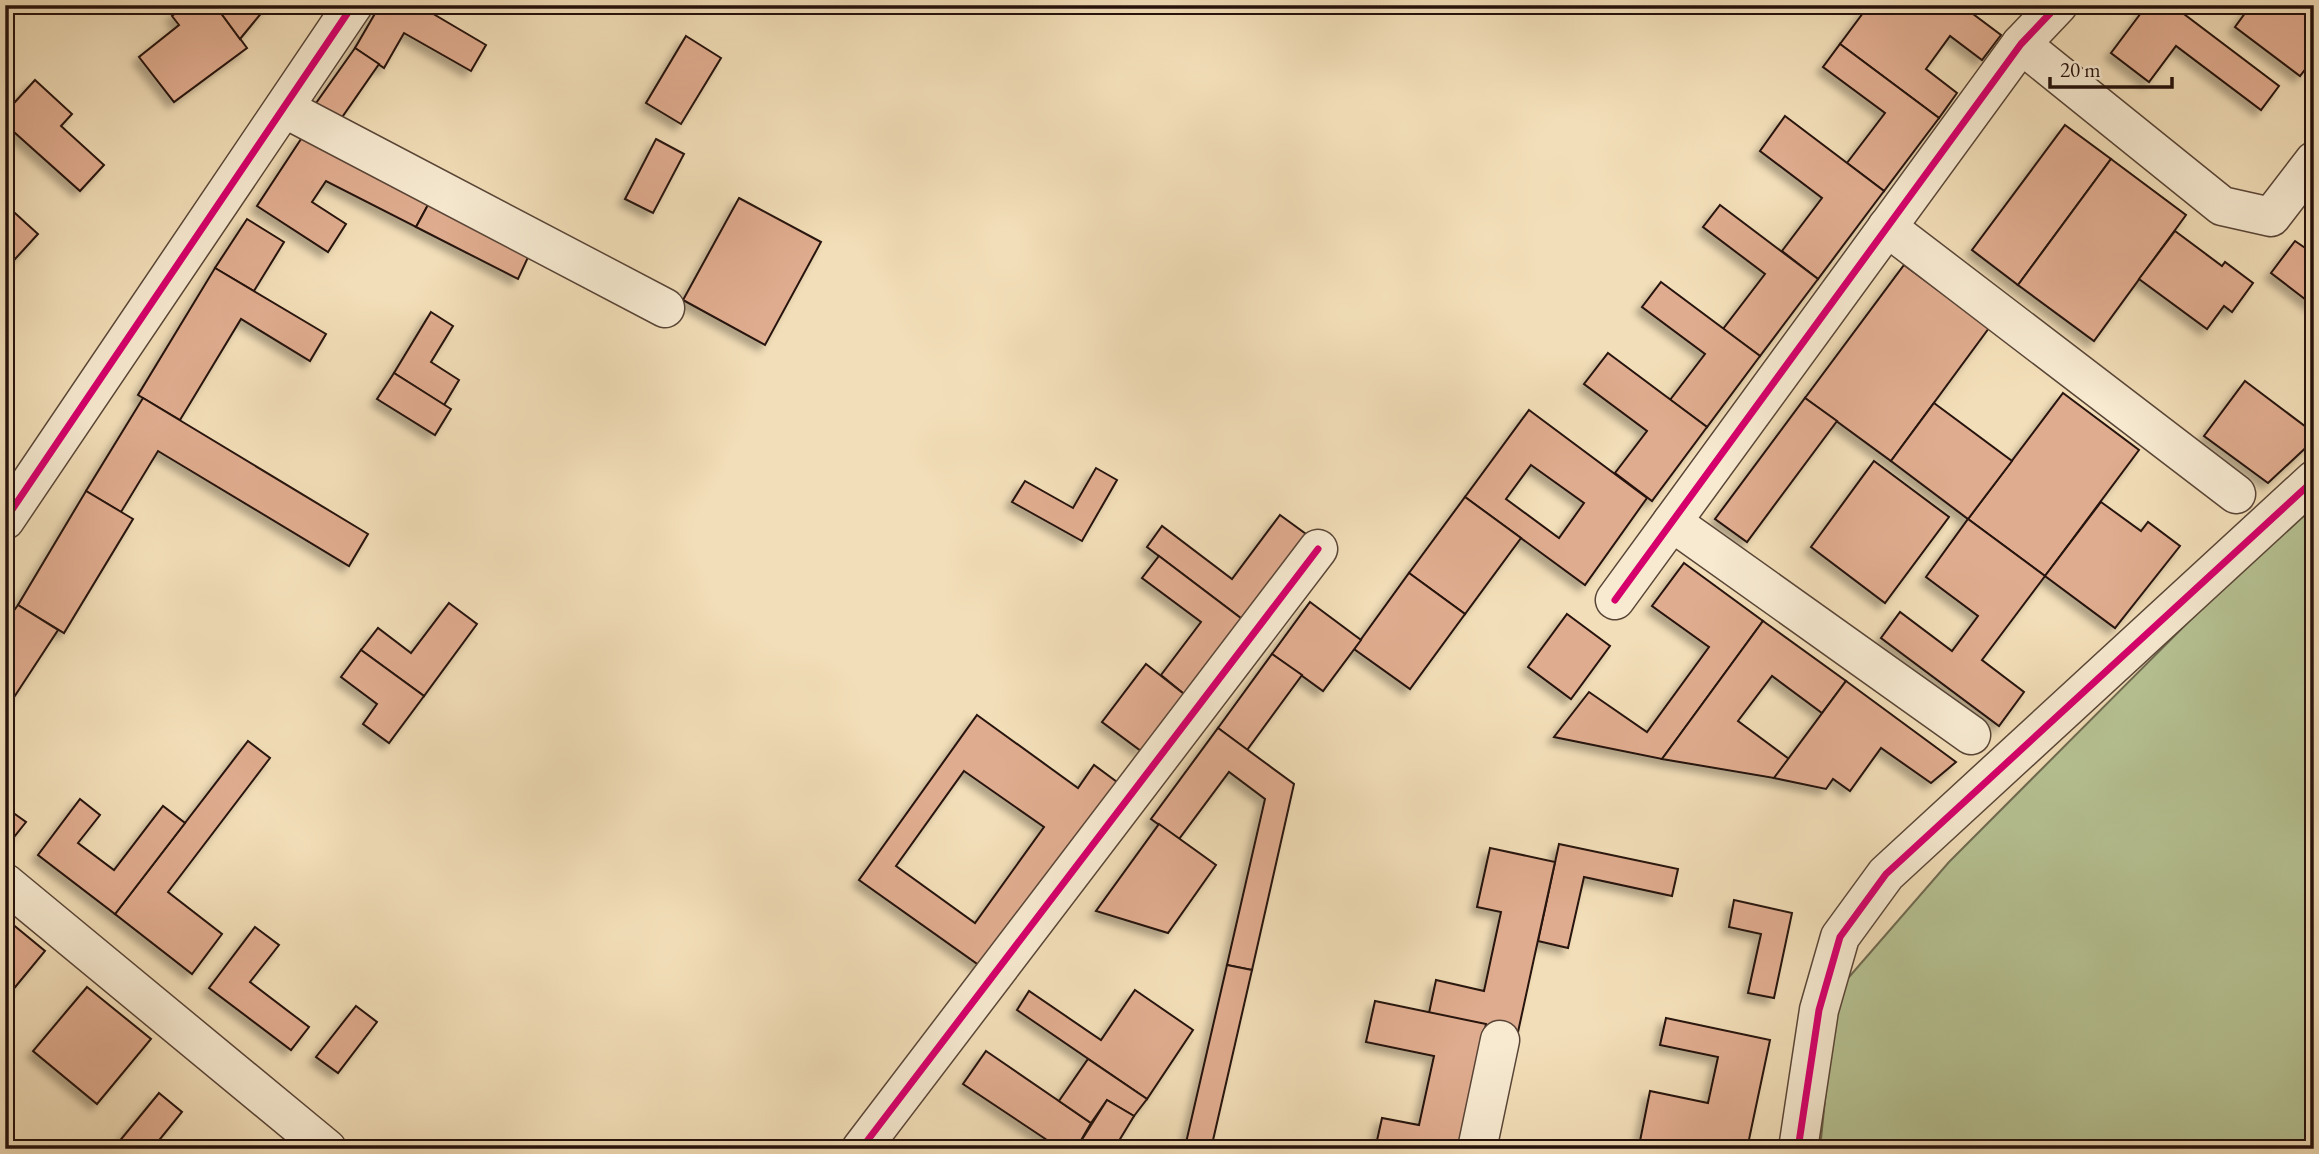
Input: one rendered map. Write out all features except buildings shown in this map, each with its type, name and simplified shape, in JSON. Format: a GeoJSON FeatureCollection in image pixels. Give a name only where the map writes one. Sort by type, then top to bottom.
{"type":"FeatureCollection","features":[{"type":"Feature","properties":{"kind":"street"},"geometry":{"type":"LineString","coordinates":[[5,520],[353,5]]}},
{"type":"Feature","properties":{"kind":"street"},"geometry":{"type":"LineString","coordinates":[[1615,600],[2021,44],[2058,5]]}},
{"type":"Feature","properties":{"kind":"street"},"geometry":{"type":"LineString","coordinates":[[2021,44],[2222,206],[2272,217],[2314,161]]}},
{"type":"Feature","properties":{"kind":"street"},"geometry":{"type":"LineString","coordinates":[[284,108],[665,308]]}},
{"type":"Feature","properties":{"kind":"street"},"geometry":{"type":"LineString","coordinates":[[1887,227],[2236,494]]}},
{"type":"Feature","properties":{"kind":"street"},"geometry":{"type":"LineString","coordinates":[[1798,1149],[1819,1010],[1840,937],[1886,873],[2314,480]]}},
{"type":"Feature","properties":{"kind":"street"},"geometry":{"type":"LineString","coordinates":[[1672,522],[1971,735]]}},
{"type":"Feature","properties":{"kind":"street"},"geometry":{"type":"LineString","coordinates":[[861,1149],[1318,549]]}},
{"type":"Feature","properties":{"kind":"street"},"geometry":{"type":"LineString","coordinates":[[5,883],[327,1149]]}},
{"type":"Feature","properties":{"kind":"street"},"geometry":{"type":"LineString","coordinates":[[1477,1149],[1500,1040]]}},
{"type":"Feature","properties":{"kind":"green space"},"geometry":{"type":"Polygon","coordinates":[[[2314,496],[2314,1149],[1820,1149],[1836,992],[1949,862],[2314,496]]]}},
{"type":"Feature","properties":{"kind":"cycle path"},"geometry":{"type":"LineString","coordinates":[[5,520],[353,5]]}},
{"type":"Feature","properties":{"kind":"cycle path"},"geometry":{"type":"LineString","coordinates":[[1615,600],[2021,44],[2058,5]]}},
{"type":"Feature","properties":{"kind":"cycle path"},"geometry":{"type":"LineString","coordinates":[[1798,1149],[1819,1010],[1840,937],[1886,874],[2314,480]]}},
{"type":"Feature","properties":{"kind":"cycle path"},"geometry":{"type":"LineString","coordinates":[[861,1149],[1318,549]]}}]}
